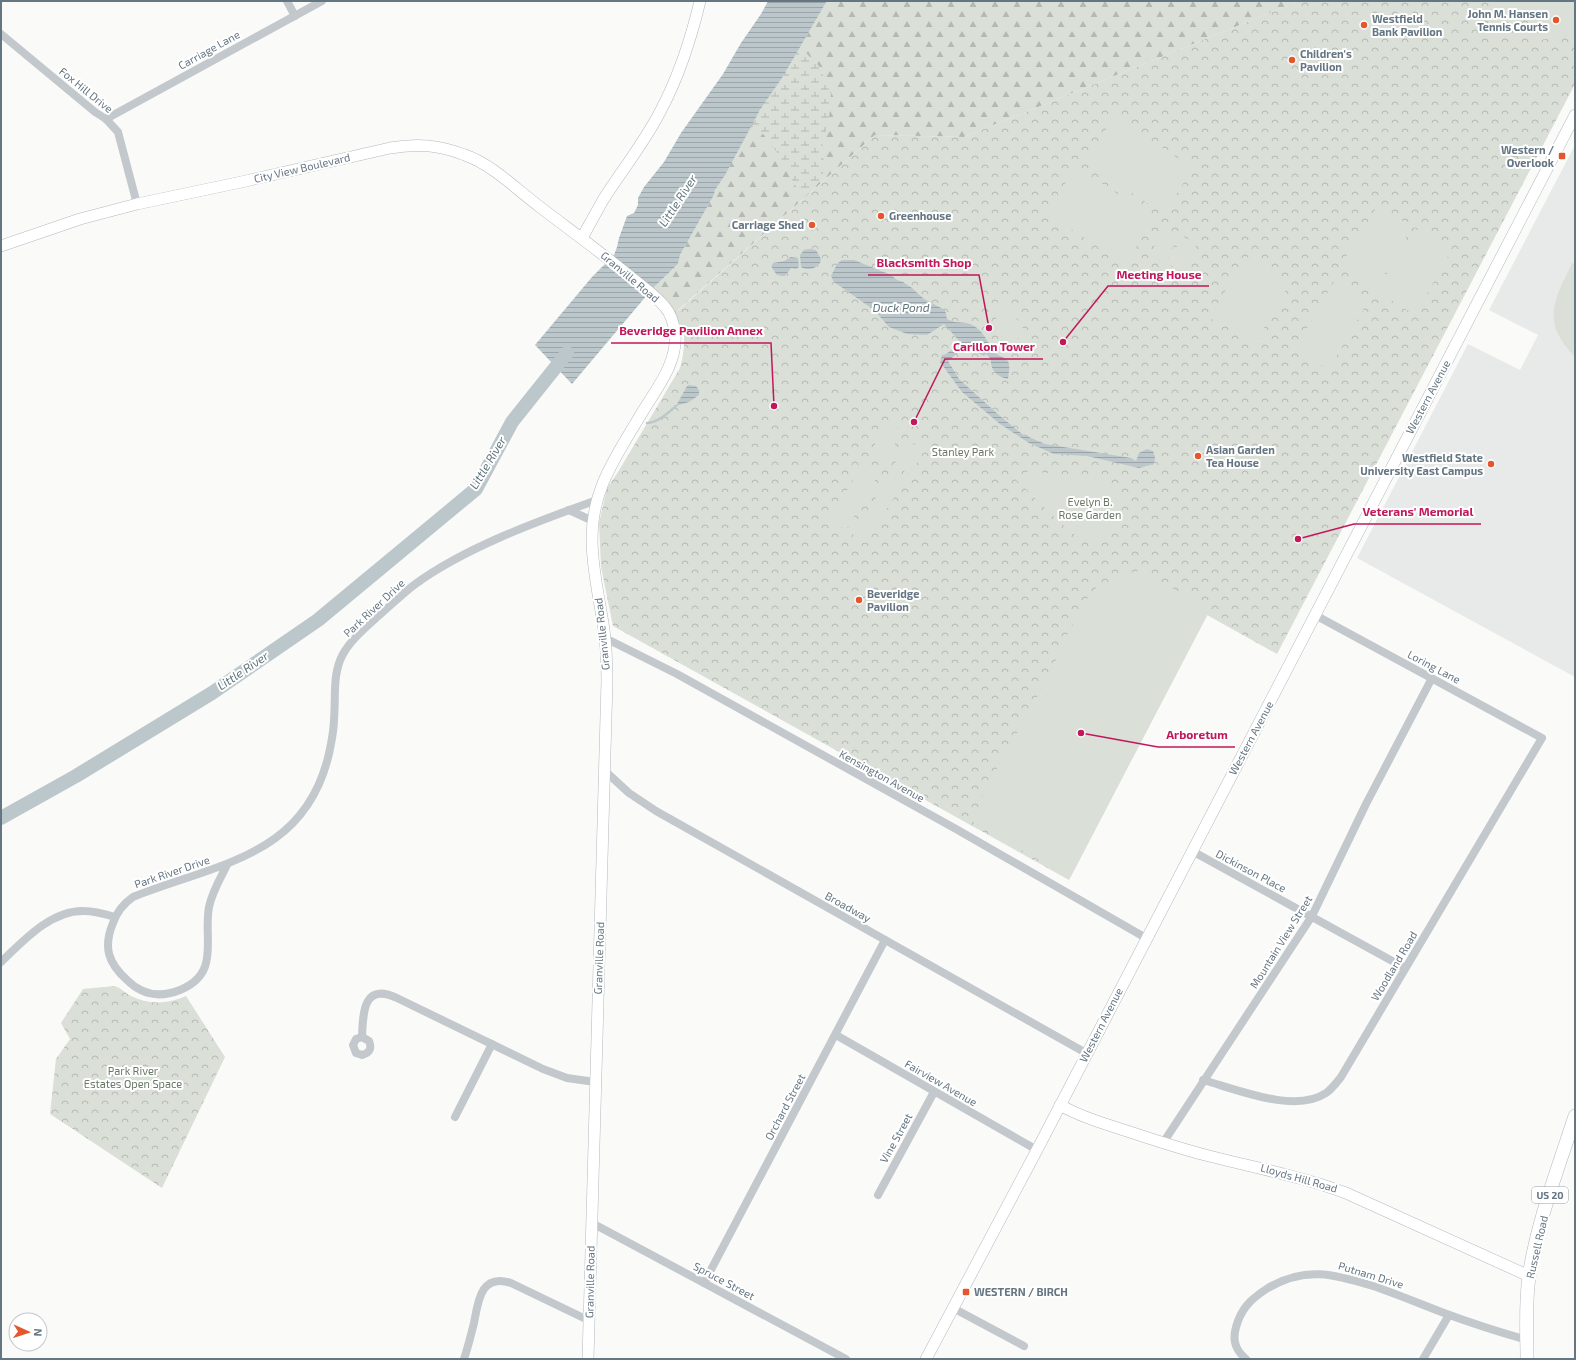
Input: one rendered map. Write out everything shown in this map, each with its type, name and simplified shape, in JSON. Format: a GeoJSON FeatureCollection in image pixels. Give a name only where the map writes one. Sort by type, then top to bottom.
{"type":"FeatureCollection","features":[{"type":"Feature","properties":{"kind":"main road","name":"Russell Road"},"geometry":{"type":"LineString","coordinates":[[1527,1359],[1529,1276],[1546,1206],[1575,1116]]}},
{"type":"Feature","properties":{"kind":"street"},"geometry":{"type":"LineString","coordinates":[[287,1],[295,16]]}},
{"type":"Feature","properties":{"kind":"street","name":"Carriage Lane"},"geometry":{"type":"LineString","coordinates":[[106,119],[322,1]]}},
{"type":"Feature","properties":{"kind":"street"},"geometry":{"type":"LineString","coordinates":[[582,238],[603,201],[645,138],[667,99],[690,41],[700,1]]}},
{"type":"Feature","properties":{"kind":"street","name":"Fox Hill Drive"},"geometry":{"type":"LineString","coordinates":[[1,34],[95,112],[106,119],[118,132],[137,204]]}},
{"type":"Feature","properties":{"kind":"street","name":"Western Avenue"},"geometry":{"type":"LineString","coordinates":[[926,1359],[1037,1150],[1086,1053],[1575,115]]}},
{"type":"Feature","properties":{"kind":"street","name":"City View Boulevard"},"geometry":{"type":"LineString","coordinates":[[1,246],[80,219],[137,204],[410,144],[429,145],[466,155],[512,184],[582,238]]}},
{"type":"Feature","properties":{"kind":"street","name":"Granville Road"},"geometry":{"type":"LineString","coordinates":[[582,238],[660,302],[671,317],[674,329],[675,347],[672,358],[664,375],[619,451],[597,500],[593,522],[592,555],[607,660],[588,1359]]}},
{"type":"Feature","properties":{"kind":"street","name":"Park River Drive"},"geometry":{"type":"LineString","coordinates":[[227,865],[209,906],[209,949],[205,966],[196,980],[181,990],[165,994],[150,994],[135,988],[122,976],[112,962],[108,950],[108,935],[115,917],[124,904],[133,897],[227,865],[255,851],[280,835],[300,815],[313,796],[322,776],[330,748],[334,724],[337,670],[343,654],[356,637],[397,600],[429,576],[480,548],[569,510],[597,500]]}},
{"type":"Feature","properties":{"kind":"street"},"geometry":{"type":"LineString","coordinates":[[569,510],[593,522]]}},
{"type":"Feature","properties":{"kind":"street","name":"Loring Lane"},"geometry":{"type":"LineString","coordinates":[[1315,615],[1542,738]]}},
{"type":"Feature","properties":{"kind":"street","name":"Kensington Avenue"},"geometry":{"type":"LineString","coordinates":[[605,638],[677,674],[956,829],[1146,938]]}},
{"type":"Feature","properties":{"kind":"street","name":"Mountain View Street"},"geometry":{"type":"LineString","coordinates":[[1163,1143],[1312,916],[1366,804],[1432,678]]}},
{"type":"Feature","properties":{"kind":"street","name":"Woodland Road"},"geometry":{"type":"LineString","coordinates":[[1203,1080],[1283,1101],[1299,1102],[1326,1094],[1341,1077],[1542,738]]}},
{"type":"Feature","properties":{"kind":"street","name":"Broadway"},"geometry":{"type":"LineString","coordinates":[[605,771],[629,793],[656,811],[1086,1053]]}},
{"type":"Feature","properties":{"kind":"street","name":"Dickinson Place"},"geometry":{"type":"LineString","coordinates":[[1192,851],[1405,968]]}},
{"type":"Feature","properties":{"kind":"street"},"geometry":{"type":"LineString","coordinates":[[1,962],[43,926],[64,914],[83,911],[115,917]]}},
{"type":"Feature","properties":{"kind":"street","name":"Orchard Street"},"geometry":{"type":"LineString","coordinates":[[704,1283],[886,940]]}},
{"type":"Feature","properties":{"kind":"street"},"geometry":{"type":"LineString","coordinates":[[362,1037],[363,1013],[366,1003],[373,996],[382,993],[397,998],[543,1069],[560,1076],[579,1081],[595,1082]]}},
{"type":"Feature","properties":{"kind":"street","name":"Fairview Avenue"},"geometry":{"type":"LineString","coordinates":[[836,1035],[1037,1150]]}},
{"type":"Feature","properties":{"kind":"street"},"geometry":{"type":"LineString","coordinates":[[455,1117],[492,1044]]}},
{"type":"Feature","properties":{"kind":"street","name":"Vine Street"},"geometry":{"type":"LineString","coordinates":[[878,1195],[934,1092]]}},
{"type":"Feature","properties":{"kind":"street","name":"Lloyds Hill Road"},"geometry":{"type":"LineString","coordinates":[[1060,1105],[1078,1114],[1163,1143],[1209,1156],[1302,1177],[1324,1184],[1529,1276]]}},
{"type":"Feature","properties":{"kind":"street","name":"Spruce Street"},"geometry":{"type":"LineString","coordinates":[[592,1223],[846,1359]]}},
{"type":"Feature","properties":{"kind":"street","name":"Putnam Drive"},"geometry":{"type":"LineString","coordinates":[[1246,1359],[1237,1350],[1234,1339],[1235,1328],[1244,1308],[1258,1294],[1277,1283],[1292,1277],[1321,1274],[1338,1276],[1387,1291],[1450,1315],[1527,1340]]}},
{"type":"Feature","properties":{"kind":"street"},"geometry":{"type":"LineString","coordinates":[[464,1359],[479,1296],[485,1286],[495,1281],[500,1280],[511,1283],[590,1321]]}},
{"type":"Feature","properties":{"kind":"street"},"geometry":{"type":"LineString","coordinates":[[953,1308],[1024,1346]]}},
{"type":"Feature","properties":{"kind":"street"},"geometry":{"type":"LineString","coordinates":[[1423,1359],[1450,1315]]}},
{"type":"Feature","properties":{"kind":"shaded area","name":"Westfield State University East Campus"},"geometry":{"type":"Polygon","coordinates":[[[1575,145],[1575,677],[1357,558],[1468,344],[1520,370],[1538,335],[1489,310],[1575,145]]]}},
{"type":"Feature","properties":{"kind":"green space"},"geometry":{"type":"Polygon","coordinates":[[[827,1],[1299,1],[964,137],[875,135],[677,311],[676,314],[672,307],[653,288],[678,264],[680,255],[756,117],[782,78],[827,1]]]}},
{"type":"Feature","properties":{"kind":"green space","name":"Stanley Park"},"geometry":{"type":"Polygon","coordinates":[[[1299,1],[1575,1],[1575,84],[1277,654],[1207,615],[1069,880],[613,626],[601,567],[599,523],[607,488],[680,368],[684,340],[683,329],[681,325],[671,317],[875,135],[964,137],[1299,1]]]}},
{"type":"Feature","properties":{"kind":"green space","name":"John M. Hansen Tennis Courts"},"geometry":{"type":"Polygon","coordinates":[[[1489,1],[1575,1],[1575,33],[1541,40],[1536,16],[1494,25],[1489,1]]]}},
{"type":"Feature","properties":{"kind":"green space"},"geometry":{"type":"Polygon","coordinates":[[[800,47],[819,66],[831,94],[829,119],[821,151],[825,163],[822,179],[803,199],[792,180],[788,168],[764,135],[752,126],[760,110],[782,78],[800,47]]]}},
{"type":"Feature","properties":{"kind":"green space"},"geometry":{"type":"Polygon","coordinates":[[[1114,117],[1193,168],[1164,214],[1085,162],[1114,117]]]}},
{"type":"Feature","properties":{"kind":"green space"},"geometry":{"type":"Polygon","coordinates":[[[1076,167],[1155,218],[1125,264],[1046,213],[1076,167]]]}},
{"type":"Feature","properties":{"kind":"green space"},"geometry":{"type":"Polygon","coordinates":[[[1378,205],[1412,227],[1375,290],[1339,268],[1378,205]]]}},
{"type":"Feature","properties":{"kind":"green space"},"geometry":{"type":"Polygon","coordinates":[[[1164,227],[1179,235],[1165,263],[1150,255],[1164,227]]]}},
{"type":"Feature","properties":{"kind":"green space"},"geometry":{"type":"Polygon","coordinates":[[[1415,228],[1451,251],[1415,315],[1376,291],[1415,228]]]}},
{"type":"Feature","properties":{"kind":"green space"},"geometry":{"type":"Polygon","coordinates":[[[1182,236],[1197,244],[1183,272],[1168,264],[1182,236]]]}},
{"type":"Feature","properties":{"kind":"green space"},"geometry":{"type":"Polygon","coordinates":[[[1245,256],[1291,281],[1256,342],[1210,318],[1245,256]]]}},
{"type":"Feature","properties":{"kind":"green space"},"geometry":{"type":"Polygon","coordinates":[[[1572,263],[1575,264],[1575,357],[1558,334],[1554,315],[1557,297],[1572,263]]]}},
{"type":"Feature","properties":{"kind":"green space"},"geometry":{"type":"Polygon","coordinates":[[[1335,280],[1369,300],[1329,369],[1294,350],[1335,280]]]}},
{"type":"Feature","properties":{"kind":"green space"},"geometry":{"type":"Polygon","coordinates":[[[999,301],[1017,319],[1025,331],[1014,342],[1006,340],[1000,333],[994,310],[999,301]]]}},
{"type":"Feature","properties":{"kind":"green space"},"geometry":{"type":"Polygon","coordinates":[[[894,416],[897,417],[900,425],[895,433],[895,446],[890,457],[886,460],[871,451],[894,416]]]}},
{"type":"Feature","properties":{"kind":"green space"},"geometry":{"type":"Polygon","coordinates":[[[917,444],[923,447],[924,451],[910,475],[894,465],[900,454],[906,448],[917,444]]]}},
{"type":"Feature","properties":{"kind":"green space"},"geometry":{"type":"Polygon","coordinates":[[[865,461],[881,470],[846,530],[829,520],[865,461]]]}},
{"type":"Feature","properties":{"kind":"green space","name":"Evelyn B. Rose Garden"},"geometry":{"type":"Polygon","coordinates":[[[1031,471],[1102,480],[1113,486],[1119,494],[1122,503],[1121,512],[1117,521],[1111,530],[1095,545],[1086,542],[1065,527],[1016,480],[1022,474],[1031,471]]]}},
{"type":"Feature","properties":{"kind":"green space"},"geometry":{"type":"Polygon","coordinates":[[[889,476],[903,483],[866,543],[853,535],[889,476]]]}},
{"type":"Feature","properties":{"kind":"green space"},"geometry":{"type":"Polygon","coordinates":[[[1136,571],[1146,573],[1210,610],[1070,878],[973,822],[985,789],[1048,678],[1066,637],[1090,594],[1096,588],[1136,571]]]}},
{"type":"Feature","properties":{"kind":"green space","name":"Park River Estates Open Space"},"geometry":{"type":"Polygon","coordinates":[[[115,986],[138,999],[151,1002],[172,1001],[186,996],[225,1057],[162,1188],[50,1114],[56,1059],[70,1039],[61,1023],[83,989],[115,986]]]}},
{"type":"Feature","properties":{"kind":"water"},"geometry":{"type":"Polygon","coordinates":[[[768,1],[827,1],[782,78],[760,110],[680,255],[678,264],[653,288],[572,384],[535,345],[592,277],[614,255],[627,216],[634,213],[638,205],[638,198],[644,187],[664,162],[681,133],[723,74],[768,1]]]}},
{"type":"Feature","properties":{"kind":"water"},"geometry":{"type":"Polygon","coordinates":[[[804,250],[816,250],[821,259],[820,263],[816,267],[806,269],[801,267],[800,255],[804,250]]]}},
{"type":"Feature","properties":{"kind":"water"},"geometry":{"type":"Polygon","coordinates":[[[791,257],[798,258],[799,267],[796,269],[791,268],[785,276],[777,275],[772,268],[773,263],[784,261],[791,257]]]}},
{"type":"Feature","properties":{"kind":"water","name":"Duck Pond"},"geometry":{"type":"Polygon","coordinates":[[[842,260],[854,260],[891,275],[912,288],[924,299],[945,310],[947,319],[954,322],[966,323],[975,326],[989,343],[991,347],[990,349],[1008,362],[1008,379],[1001,377],[993,370],[991,359],[986,354],[984,356],[965,347],[948,361],[959,379],[1022,434],[1045,444],[1131,458],[1136,461],[1139,453],[1147,449],[1153,451],[1155,457],[1154,464],[1139,468],[1087,456],[1054,454],[1029,443],[1000,424],[962,392],[940,362],[942,355],[946,354],[961,343],[944,324],[927,335],[907,334],[889,327],[874,310],[834,282],[831,276],[837,264],[842,260]]]}},
{"type":"Feature","properties":{"kind":"water"},"geometry":{"type":"Polygon","coordinates":[[[687,386],[696,386],[699,390],[699,395],[689,402],[676,406],[687,386]]]}},
{"type":"Feature","properties":{"kind":"waterway","name":"Little River"},"geometry":{"type":"LineString","coordinates":[[1,818],[76,776],[212,693],[318,620],[476,489],[512,422],[567,353]]}},
{"type":"Feature","properties":{"kind":"waterway"},"geometry":{"type":"LineString","coordinates":[[647,423],[651,423],[658,419],[676,406]]}},
{"type":"Feature","properties":{"kind":"place","name":"John M. Hansen Tennis Courts"},"geometry":{"type":"Point","coordinates":[1556,20]}},
{"type":"Feature","properties":{"kind":"place","name":"Westfield Bank Pavilion"},"geometry":{"type":"Point","coordinates":[1364,25]}},
{"type":"Feature","properties":{"kind":"place","name":"Children's Pavilion"},"geometry":{"type":"Point","coordinates":[1292,60]}},
{"type":"Feature","properties":{"kind":"place","name":"Western / Overlook"},"geometry":{"type":"Point","coordinates":[1562,156]}},
{"type":"Feature","properties":{"kind":"place","name":"Greenhouse"},"geometry":{"type":"Point","coordinates":[881,216]}},
{"type":"Feature","properties":{"kind":"place","name":"Carriage Shed"},"geometry":{"type":"Point","coordinates":[812,225]}},
{"type":"Feature","properties":{"kind":"place","name":"Blacksmith Shop"},"geometry":{"type":"Point","coordinates":[989,328]}},
{"type":"Feature","properties":{"kind":"place","name":"Meeting House"},"geometry":{"type":"Point","coordinates":[1063,342]}},
{"type":"Feature","properties":{"kind":"place","name":"Beveridge Pavilion Annex"},"geometry":{"type":"Point","coordinates":[774,406]}},
{"type":"Feature","properties":{"kind":"place","name":"Carillon Tower"},"geometry":{"type":"Point","coordinates":[914,422]}},
{"type":"Feature","properties":{"kind":"place","name":"Asian Garden Tea House"},"geometry":{"type":"Point","coordinates":[1198,456]}},
{"type":"Feature","properties":{"kind":"place","name":"Westfield State University East Campus"},"geometry":{"type":"Point","coordinates":[1491,464]}},
{"type":"Feature","properties":{"kind":"place","name":"Veterans' Memorial"},"geometry":{"type":"Point","coordinates":[1298,539]}},
{"type":"Feature","properties":{"kind":"place","name":"Beveridge Pavilion"},"geometry":{"type":"Point","coordinates":[859,600]}},
{"type":"Feature","properties":{"kind":"place","name":"Arboretum"},"geometry":{"type":"Point","coordinates":[1081,733]}},
{"type":"Feature","properties":{"kind":"place","name":"WESTERN / BIRCH"},"geometry":{"type":"Point","coordinates":[966,1292]}}]}
